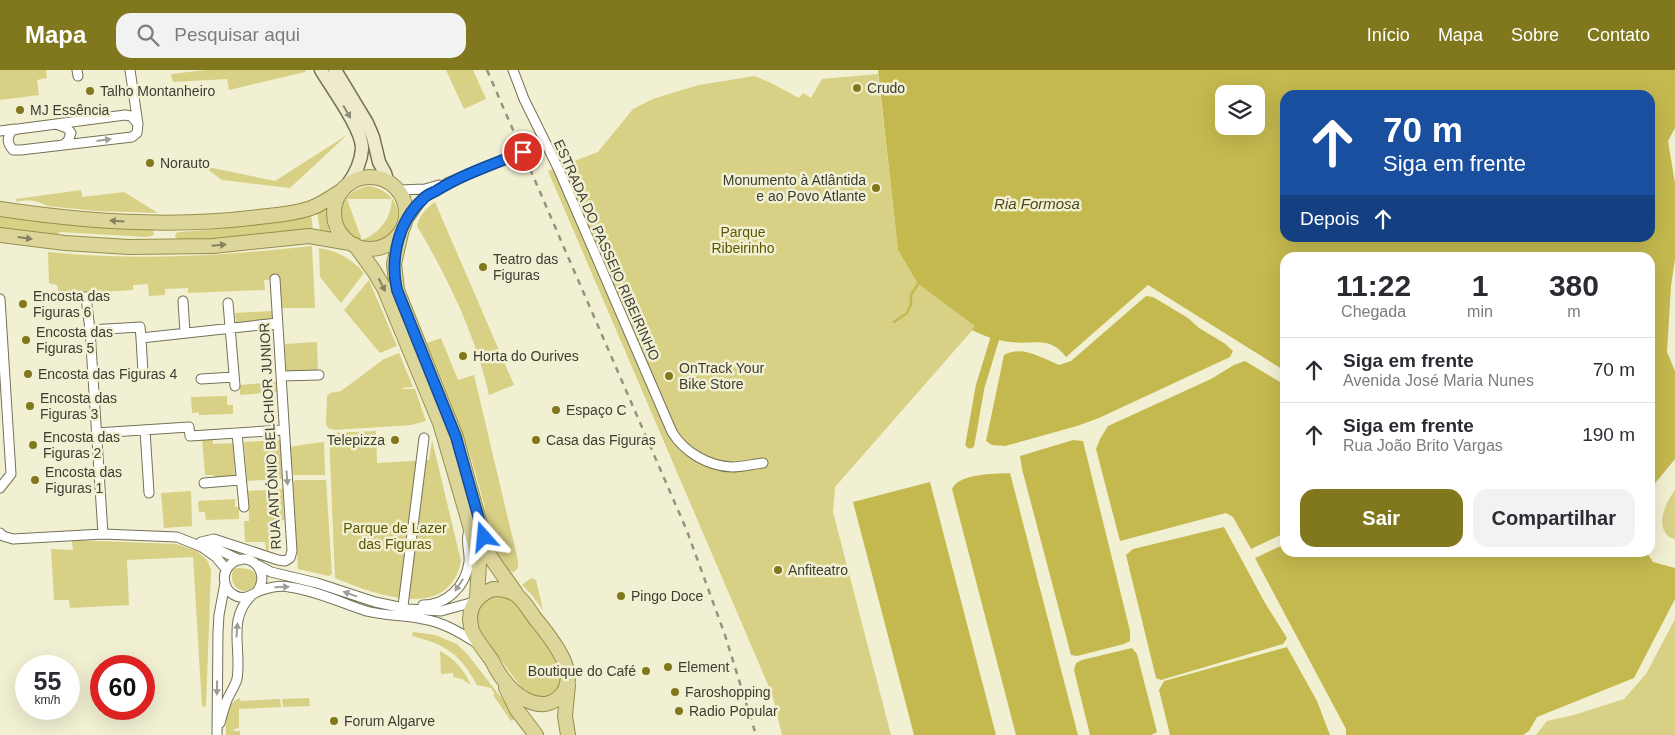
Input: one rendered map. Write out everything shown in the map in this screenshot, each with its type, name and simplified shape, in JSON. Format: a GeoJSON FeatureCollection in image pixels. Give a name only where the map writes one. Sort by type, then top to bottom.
{"type":"FeatureCollection","features":[{"type":"Feature","properties":{"kind":"main road"},"geometry":{"type":"LineString","coordinates":[[321,70],[357,130],[362,147],[356,172],[336,201],[334,213],[336,224],[341,235],[352,244],[374,271],[384,288],[440,423],[469,522],[479,564],[476,600],[471,610],[471,630],[503,680],[517,710],[536,735]]}},
{"type":"Feature","properties":{"kind":"main road"},"geometry":{"type":"LineString","coordinates":[[335,70],[367,123],[373,137],[379,162],[387,180]]}},
{"type":"Feature","properties":{"kind":"main road"},"geometry":{"type":"LineString","coordinates":[[0,209],[85,219],[137,222],[236,220],[312,208],[357,179],[367,176],[387,180],[398,190],[406,204],[407,214],[394,264],[397,290],[456,437],[488,552],[517,596],[549,636],[564,660],[568,677],[565,716],[568,735]]}},
{"type":"Feature","properties":{"kind":"main road"},"geometry":{"type":"LineString","coordinates":[[184,247],[173,244],[170,240],[169,234],[173,230],[220,227],[236,220]]}},
{"type":"Feature","properties":{"kind":"main road"},"geometry":{"type":"LineString","coordinates":[[65,243],[76,238],[152,241],[157,239],[159,235],[158,230],[137,222]]}},
{"type":"Feature","properties":{"kind":"main road"},"geometry":{"type":"LineString","coordinates":[[0,235],[65,243],[129,247],[213,246],[309,236],[371,249],[383,247],[393,242],[403,228]]}},
{"type":"Feature","properties":{"kind":"main road"},"geometry":{"type":"LineString","coordinates":[[476,600],[484,593],[493,590],[509,591],[517,596]]}},
{"type":"Feature","properties":{"kind":"main road"},"geometry":{"type":"LineString","coordinates":[[503,680],[523,699],[538,704],[545,704],[557,699],[562,694],[568,677]]}},
{"type":"Feature","properties":{"kind":"street"},"geometry":{"type":"LineString","coordinates":[[18,129],[11,131],[8,138],[8,144],[14,150],[83,143],[137,134],[138,124],[130,70]]}},
{"type":"Feature","properties":{"kind":"street","name":"ESTRADA DO PASSEIO RIBEIRINHO"},"geometry":{"type":"LineString","coordinates":[[514,70],[524,99],[558,168],[668,425],[677,440],[693,454],[716,465],[732,467],[763,463]]}},
{"type":"Feature","properties":{"kind":"street"},"geometry":{"type":"LineString","coordinates":[[125,115],[134,111],[135,106]]}},
{"type":"Feature","properties":{"kind":"street"},"geometry":{"type":"LineString","coordinates":[[0,131],[125,115],[131,116],[138,124]]}},
{"type":"Feature","properties":{"kind":"street"},"geometry":{"type":"LineString","coordinates":[[82,120],[75,126],[73,132],[74,136],[83,143]]}},
{"type":"Feature","properties":{"kind":"street"},"geometry":{"type":"LineString","coordinates":[[53,124],[66,128],[70,133],[68,142],[63,145]]}},
{"type":"Feature","properties":{"kind":"street"},"geometry":{"type":"LineString","coordinates":[[398,190],[425,189],[449,182],[545,143]]}},
{"type":"Feature","properties":{"kind":"street"},"geometry":{"type":"LineString","coordinates":[[403,228],[423,198],[449,182]]}},
{"type":"Feature","properties":{"kind":"street","name":"RUA ANTÓNIO BELCHIOR JUNIOR"},"geometry":{"type":"LineString","coordinates":[[201,542],[214,539],[285,561],[290,558],[292,551],[275,280]]}},
{"type":"Feature","properties":{"kind":"street"},"geometry":{"type":"LineString","coordinates":[[86,297],[90,330],[103,534]]}},
{"type":"Feature","properties":{"kind":"street"},"geometry":{"type":"LineString","coordinates":[[0,299],[11,474],[0,488]]}},
{"type":"Feature","properties":{"kind":"street"},"geometry":{"type":"LineString","coordinates":[[183,301],[185,333]]}},
{"type":"Feature","properties":{"kind":"street"},"geometry":{"type":"LineString","coordinates":[[201,379],[235,381],[228,303]]}},
{"type":"Feature","properties":{"kind":"street"},"geometry":{"type":"LineString","coordinates":[[141,338],[278,323]]}},
{"type":"Feature","properties":{"kind":"street"},"geometry":{"type":"LineString","coordinates":[[90,330],[140,326],[143,373]]}},
{"type":"Feature","properties":{"kind":"street"},"geometry":{"type":"LineString","coordinates":[[281,376],[319,375]]}},
{"type":"Feature","properties":{"kind":"street"},"geometry":{"type":"LineString","coordinates":[[96,433],[189,427],[190,436],[284,430]]}},
{"type":"Feature","properties":{"kind":"street"},"geometry":{"type":"LineString","coordinates":[[145,430],[149,493]]}},
{"type":"Feature","properties":{"kind":"street"},"geometry":{"type":"LineString","coordinates":[[237,432],[244,507]]}},
{"type":"Feature","properties":{"kind":"street"},"geometry":{"type":"LineString","coordinates":[[400,606],[424,438]]}},
{"type":"Feature","properties":{"kind":"street"},"geometry":{"type":"LineString","coordinates":[[204,483],[240,480]]}},
{"type":"Feature","properties":{"kind":"street"},"geometry":{"type":"LineString","coordinates":[[0,533],[3,536],[20,539],[103,534],[177,537],[201,542],[240,560],[255,563],[271,572],[317,583],[375,602],[400,606],[432,605],[443,601],[461,585],[469,561],[467,540],[469,522]]}},
{"type":"Feature","properties":{"kind":"street"},"geometry":{"type":"LineString","coordinates":[[177,537],[202,547],[216,557],[226,569]]}},
{"type":"Feature","properties":{"kind":"street"},"geometry":{"type":"LineString","coordinates":[[218,735],[219,615],[226,569],[234,562],[240,560]]}},
{"type":"Feature","properties":{"kind":"street"},"geometry":{"type":"LineString","coordinates":[[218,735],[223,710],[237,676],[236,634],[238,619],[245,602],[261,587],[262,574],[255,563]]}},
{"type":"Feature","properties":{"kind":"street"},"geometry":{"type":"LineString","coordinates":[[224,583],[235,596],[240,598],[282,586],[301,589],[368,611],[440,623],[480,645]]}},
{"type":"Feature","properties":{"kind":"street"},"geometry":{"type":"LineString","coordinates":[[400,606],[408,609],[441,611],[476,600]]}},
{"type":"Feature","properties":{"kind":"green space"},"geometry":{"type":"Polygon","coordinates":[[[0,70],[46,70],[47,78],[37,80],[39,95],[0,100],[0,70]]]}},
{"type":"Feature","properties":{"kind":"green space"},"geometry":{"type":"Polygon","coordinates":[[[206,70],[306,70],[305,72],[229,90],[227,79],[173,82],[171,74],[206,70]]]}},
{"type":"Feature","properties":{"kind":"green space"},"geometry":{"type":"Polygon","coordinates":[[[446,70],[473,70],[486,99],[464,109],[446,70]]]}},
{"type":"Feature","properties":{"kind":"green space","name":"Parque Ribeirinho"},"geometry":{"type":"Polygon","coordinates":[[[878,74],[898,250],[918,284],[976,326],[835,487],[833,512],[891,735],[782,735],[772,694],[548,171],[598,152],[633,109],[653,99],[699,85],[754,76],[799,98],[803,93],[811,98],[822,79],[878,74]]]}},
{"type":"Feature","properties":{"kind":"green space"},"geometry":{"type":"Polygon","coordinates":[[[347,135],[290,188],[222,180],[203,166],[275,181],[347,135]]]}},
{"type":"Feature","properties":{"kind":"green space"},"geometry":{"type":"Polygon","coordinates":[[[368,186],[383,191],[389,195],[393,200],[398,214],[397,221],[393,229],[384,238],[365,243],[354,239],[347,232],[342,222],[342,211],[345,200],[354,191],[368,186]],[[347,199],[362,240],[374,233],[383,224],[387,218],[392,199],[347,199]]]}},
{"type":"Feature","properties":{"kind":"green space"},"geometry":{"type":"Polygon","coordinates":[[[81,190],[82,197],[124,192],[158,213],[97,211],[47,206],[33,201],[17,202],[16,199],[81,190]]]}},
{"type":"Feature","properties":{"kind":"green space"},"geometry":{"type":"Polygon","coordinates":[[[435,202],[514,385],[489,395],[469,329],[440,266],[417,226],[423,213],[435,202]]]}},
{"type":"Feature","properties":{"kind":"green space"},"geometry":{"type":"Polygon","coordinates":[[[325,208],[329,232],[320,230],[317,212],[325,208]]]}},
{"type":"Feature","properties":{"kind":"green space"},"geometry":{"type":"Polygon","coordinates":[[[311,214],[313,231],[237,239],[177,240],[175,236],[179,232],[223,229],[236,225],[311,214]]]}},
{"type":"Feature","properties":{"kind":"green space"},"geometry":{"type":"Polygon","coordinates":[[[0,216],[78,225],[152,229],[154,234],[145,237],[61,232],[53,236],[0,229],[0,216]]]}},
{"type":"Feature","properties":{"kind":"green space"},"geometry":{"type":"Polygon","coordinates":[[[312,246],[315,308],[282,308],[280,279],[264,280],[265,290],[188,293],[188,288],[165,289],[165,295],[149,296],[148,284],[133,285],[133,290],[59,295],[57,285],[49,283],[48,252],[147,257],[213,255],[312,246]]]}},
{"type":"Feature","properties":{"kind":"green space"},"geometry":{"type":"Polygon","coordinates":[[[319,248],[344,256],[364,273],[341,303],[320,277],[319,248]]]}},
{"type":"Feature","properties":{"kind":"green space"},"geometry":{"type":"Polygon","coordinates":[[[369,280],[397,346],[380,353],[344,310],[369,280]]]}},
{"type":"Feature","properties":{"kind":"green space"},"geometry":{"type":"Polygon","coordinates":[[[272,311],[272,321],[236,323],[235,313],[272,311]]]}},
{"type":"Feature","properties":{"kind":"green space"},"geometry":{"type":"Polygon","coordinates":[[[441,338],[458,380],[474,375],[518,561],[518,568],[514,572],[508,569],[498,554],[466,443],[427,343],[441,338]]]}},
{"type":"Feature","properties":{"kind":"green space"},"geometry":{"type":"Polygon","coordinates":[[[317,342],[318,371],[286,373],[285,344],[317,342]]]}},
{"type":"Feature","properties":{"kind":"green space"},"geometry":{"type":"Polygon","coordinates":[[[399,353],[413,387],[402,389],[415,389],[426,421],[411,425],[334,430],[328,428],[326,424],[327,396],[330,393],[341,391],[384,359],[399,353]]]}},
{"type":"Feature","properties":{"kind":"green space"},"geometry":{"type":"Polygon","coordinates":[[[276,382],[277,392],[240,395],[240,385],[276,382]]]}},
{"type":"Feature","properties":{"kind":"green space"},"geometry":{"type":"Polygon","coordinates":[[[227,396],[227,405],[233,405],[233,414],[199,415],[199,412],[192,413],[191,397],[227,396]]]}},
{"type":"Feature","properties":{"kind":"green space","name":"Parque de Lazer das Figuras"},"geometry":{"type":"Polygon","coordinates":[[[376,431],[377,463],[429,460],[432,440],[461,561],[454,580],[442,592],[426,598],[408,599],[389,596],[369,591],[335,578],[329,433],[376,431]]]}},
{"type":"Feature","properties":{"kind":"green space"},"geometry":{"type":"Polygon","coordinates":[[[202,438],[213,438],[213,444],[233,443],[235,477],[215,478],[214,475],[205,475],[202,438]]]}},
{"type":"Feature","properties":{"kind":"green space"},"geometry":{"type":"Polygon","coordinates":[[[280,440],[283,479],[247,481],[244,442],[280,440]]]}},
{"type":"Feature","properties":{"kind":"green space"},"geometry":{"type":"Polygon","coordinates":[[[324,442],[325,475],[293,475],[290,447],[324,442]]]}},
{"type":"Feature","properties":{"kind":"green space"},"geometry":{"type":"Polygon","coordinates":[[[295,480],[326,480],[332,574],[329,576],[298,569],[293,482],[295,480]]]}},
{"type":"Feature","properties":{"kind":"green space"},"geometry":{"type":"Polygon","coordinates":[[[283,489],[284,520],[278,521],[280,550],[266,550],[265,542],[245,542],[244,521],[249,521],[248,491],[283,489]]]}},
{"type":"Feature","properties":{"kind":"green space"},"geometry":{"type":"Polygon","coordinates":[[[1675,490],[1675,539],[1669,537],[1664,531],[1662,519],[1666,506],[1675,490]]]}},
{"type":"Feature","properties":{"kind":"green space"},"geometry":{"type":"Polygon","coordinates":[[[191,491],[192,526],[164,528],[161,493],[191,491]]]}},
{"type":"Feature","properties":{"kind":"green space"},"geometry":{"type":"Polygon","coordinates":[[[235,499],[235,507],[239,507],[239,519],[206,520],[205,512],[199,512],[198,501],[235,499]]]}},
{"type":"Feature","properties":{"kind":"green space"},"geometry":{"type":"Polygon","coordinates":[[[72,540],[176,544],[197,551],[207,560],[211,570],[206,706],[202,707],[193,557],[127,560],[129,605],[70,608],[69,600],[54,600],[51,549],[73,550],[72,540]]]}},
{"type":"Feature","properties":{"kind":"green space"},"geometry":{"type":"Polygon","coordinates":[[[236,568],[248,569],[258,576],[251,589],[241,590],[233,583],[233,570],[236,568]]]}},
{"type":"Feature","properties":{"kind":"green space"},"geometry":{"type":"Polygon","coordinates":[[[531,578],[536,580],[543,610],[522,585],[531,578]]]}},
{"type":"Feature","properties":{"kind":"green space"},"geometry":{"type":"Polygon","coordinates":[[[496,595],[503,595],[516,602],[559,660],[562,681],[554,692],[545,697],[538,698],[530,695],[523,689],[479,630],[476,618],[477,612],[482,604],[496,595]]]}},
{"type":"Feature","properties":{"kind":"green space"},"geometry":{"type":"Polygon","coordinates":[[[1675,619],[1675,735],[1536,735],[1547,721],[1574,715],[1624,699],[1646,674],[1675,619]]]}},
{"type":"Feature","properties":{"kind":"green space"},"geometry":{"type":"Polygon","coordinates":[[[413,632],[435,635],[457,644],[468,655],[517,718],[511,721],[493,695],[495,694],[491,688],[477,685],[465,666],[451,652],[435,643],[412,636],[413,632]]]}},
{"type":"Feature","properties":{"kind":"green space"},"geometry":{"type":"Polygon","coordinates":[[[440,651],[458,665],[471,685],[462,679],[453,677],[453,673],[441,674],[440,651]]]}},
{"type":"Feature","properties":{"kind":"green space"},"geometry":{"type":"Polygon","coordinates":[[[240,698],[240,701],[280,699],[281,707],[239,709],[239,728],[234,729],[234,731],[240,731],[240,735],[226,735],[226,719],[229,708],[235,700],[240,698]]]}},
{"type":"Feature","properties":{"kind":"green space"},"geometry":{"type":"Polygon","coordinates":[[[309,698],[310,706],[283,707],[282,699],[309,698]]]}},
{"type":"Feature","properties":{"kind":"water","name":"Ria Formosa"},"geometry":{"type":"Polygon","coordinates":[[[878,70],[1675,70],[1675,128],[1668,141],[1675,183],[1675,259],[1671,286],[1667,352],[1675,371],[1675,459],[1655,483],[1655,252],[1280,252],[1280,368],[1148,285],[1066,357],[1060,350],[1047,343],[1001,341],[972,330],[975,326],[918,284],[898,250],[878,70]]]}},
{"type":"Feature","properties":{"kind":"water"},"geometry":{"type":"Polygon","coordinates":[[[1146,296],[1153,297],[1188,318],[1199,328],[1224,343],[1233,351],[1230,357],[1099,418],[1077,426],[1005,446],[992,445],[986,441],[1004,355],[1018,351],[1039,356],[1059,365],[1071,361],[1146,296]]]}},
{"type":"Feature","properties":{"kind":"water"},"geometry":{"type":"Polygon","coordinates":[[[1245,361],[1280,382],[1280,535],[1251,549],[1233,517],[1226,513],[1120,541],[1096,449],[1108,426],[1211,379],[1234,365],[1245,361]]]}},
{"type":"Feature","properties":{"kind":"water"},"geometry":{"type":"Polygon","coordinates":[[[1073,440],[1083,441],[1130,631],[1130,641],[1124,644],[1077,656],[1071,655],[1020,456],[1073,440]]]}},
{"type":"Feature","properties":{"kind":"water"},"geometry":{"type":"Polygon","coordinates":[[[1010,473],[1078,735],[1016,735],[952,489],[956,484],[969,477],[1010,473]]]}},
{"type":"Feature","properties":{"kind":"water"},"geometry":{"type":"Polygon","coordinates":[[[930,482],[996,735],[914,735],[853,502],[930,482]]]}},
{"type":"Feature","properties":{"kind":"water"},"geometry":{"type":"Polygon","coordinates":[[[1224,527],[1265,603],[1287,638],[1283,644],[1161,680],[1156,678],[1126,555],[1133,549],[1224,527]]]}},
{"type":"Feature","properties":{"kind":"water"},"geometry":{"type":"Polygon","coordinates":[[[1280,546],[1280,557],[1650,557],[1653,562],[1675,568],[1675,599],[1634,678],[1537,717],[1529,731],[1523,735],[1346,735],[1346,729],[1255,558],[1280,546]]]}},
{"type":"Feature","properties":{"kind":"water"},"geometry":{"type":"Polygon","coordinates":[[[1287,647],[1317,701],[1330,735],[1170,735],[1159,690],[1164,681],[1287,647]]]}},
{"type":"Feature","properties":{"kind":"water"},"geometry":{"type":"Polygon","coordinates":[[[1132,648],[1137,654],[1157,732],[1151,735],[1090,735],[1074,670],[1076,663],[1132,648]]]}},
{"type":"Feature","properties":{"kind":"waterway"},"geometry":{"type":"LineString","coordinates":[[894,322],[907,313],[911,304],[911,295],[918,284]]}},
{"type":"Feature","properties":{"kind":"waterway"},"geometry":{"type":"LineString","coordinates":[[970,444],[980,387],[995,338]]}},
{"type":"Feature","properties":{"kind":"railway"},"geometry":{"type":"LineString","coordinates":[[487,70],[687,531],[725,635],[756,735]]}},
{"type":"Feature","properties":{"kind":"place","name":"Crudo"},"geometry":{"type":"Point","coordinates":[857,88]}},
{"type":"Feature","properties":{"kind":"place","name":"Talho Montanheiro"},"geometry":{"type":"Point","coordinates":[90,91]}},
{"type":"Feature","properties":{"kind":"place","name":"MJ Essência"},"geometry":{"type":"Point","coordinates":[20,110]}},
{"type":"Feature","properties":{"kind":"place","name":"Norauto"},"geometry":{"type":"Point","coordinates":[150,163]}},
{"type":"Feature","properties":{"kind":"place","name":"Monumento à Atlântida e ao Povo Atlante"},"geometry":{"type":"Point","coordinates":[876,188]}},
{"type":"Feature","properties":{"kind":"place","name":"Teatro das Figuras"},"geometry":{"type":"Point","coordinates":[483,267]}},
{"type":"Feature","properties":{"kind":"place","name":"Encosta das Figuras 6"},"geometry":{"type":"Point","coordinates":[23,304]}},
{"type":"Feature","properties":{"kind":"place","name":"Encosta das Figuras 5"},"geometry":{"type":"Point","coordinates":[26,340]}},
{"type":"Feature","properties":{"kind":"place","name":"Horta do Ourives"},"geometry":{"type":"Point","coordinates":[463,356]}},
{"type":"Feature","properties":{"kind":"place","name":"Encosta das Figuras 4"},"geometry":{"type":"Point","coordinates":[28,374]}},
{"type":"Feature","properties":{"kind":"place","name":"OnTrack Your Bike Store"},"geometry":{"type":"Point","coordinates":[669,376]}},
{"type":"Feature","properties":{"kind":"place","name":"Encosta das Figuras 3"},"geometry":{"type":"Point","coordinates":[30,406]}},
{"type":"Feature","properties":{"kind":"place","name":"Espaço C"},"geometry":{"type":"Point","coordinates":[556,410]}},
{"type":"Feature","properties":{"kind":"place","name":"Telepizza"},"geometry":{"type":"Point","coordinates":[395,440]}},
{"type":"Feature","properties":{"kind":"place","name":"Casa das Figuras"},"geometry":{"type":"Point","coordinates":[536,440]}},
{"type":"Feature","properties":{"kind":"place","name":"Encosta das Figuras 2"},"geometry":{"type":"Point","coordinates":[33,445]}},
{"type":"Feature","properties":{"kind":"place","name":"Encosta das Figuras 1"},"geometry":{"type":"Point","coordinates":[35,480]}},
{"type":"Feature","properties":{"kind":"place","name":"Anfiteatro"},"geometry":{"type":"Point","coordinates":[778,570]}},
{"type":"Feature","properties":{"kind":"place","name":"Pingo Doce"},"geometry":{"type":"Point","coordinates":[621,596]}},
{"type":"Feature","properties":{"kind":"place","name":"Element"},"geometry":{"type":"Point","coordinates":[668,667]}},
{"type":"Feature","properties":{"kind":"place","name":"Boutique do Café"},"geometry":{"type":"Point","coordinates":[646,671]}},
{"type":"Feature","properties":{"kind":"place","name":"Faroshopping"},"geometry":{"type":"Point","coordinates":[675,692]}},
{"type":"Feature","properties":{"kind":"place","name":"Radio Popular"},"geometry":{"type":"Point","coordinates":[679,711]}},
{"type":"Feature","properties":{"kind":"place","name":"Forum Algarve"},"geometry":{"type":"Point","coordinates":[334,721]}},
{"type":"Feature","properties":{"kind":"route"},"geometry":{"type":"LineString","coordinates":[[484,537],[456,437],[397,290],[394,277],[395,252],[400,233],[412,212],[423,198],[449,182],[523,152]]}}]}
